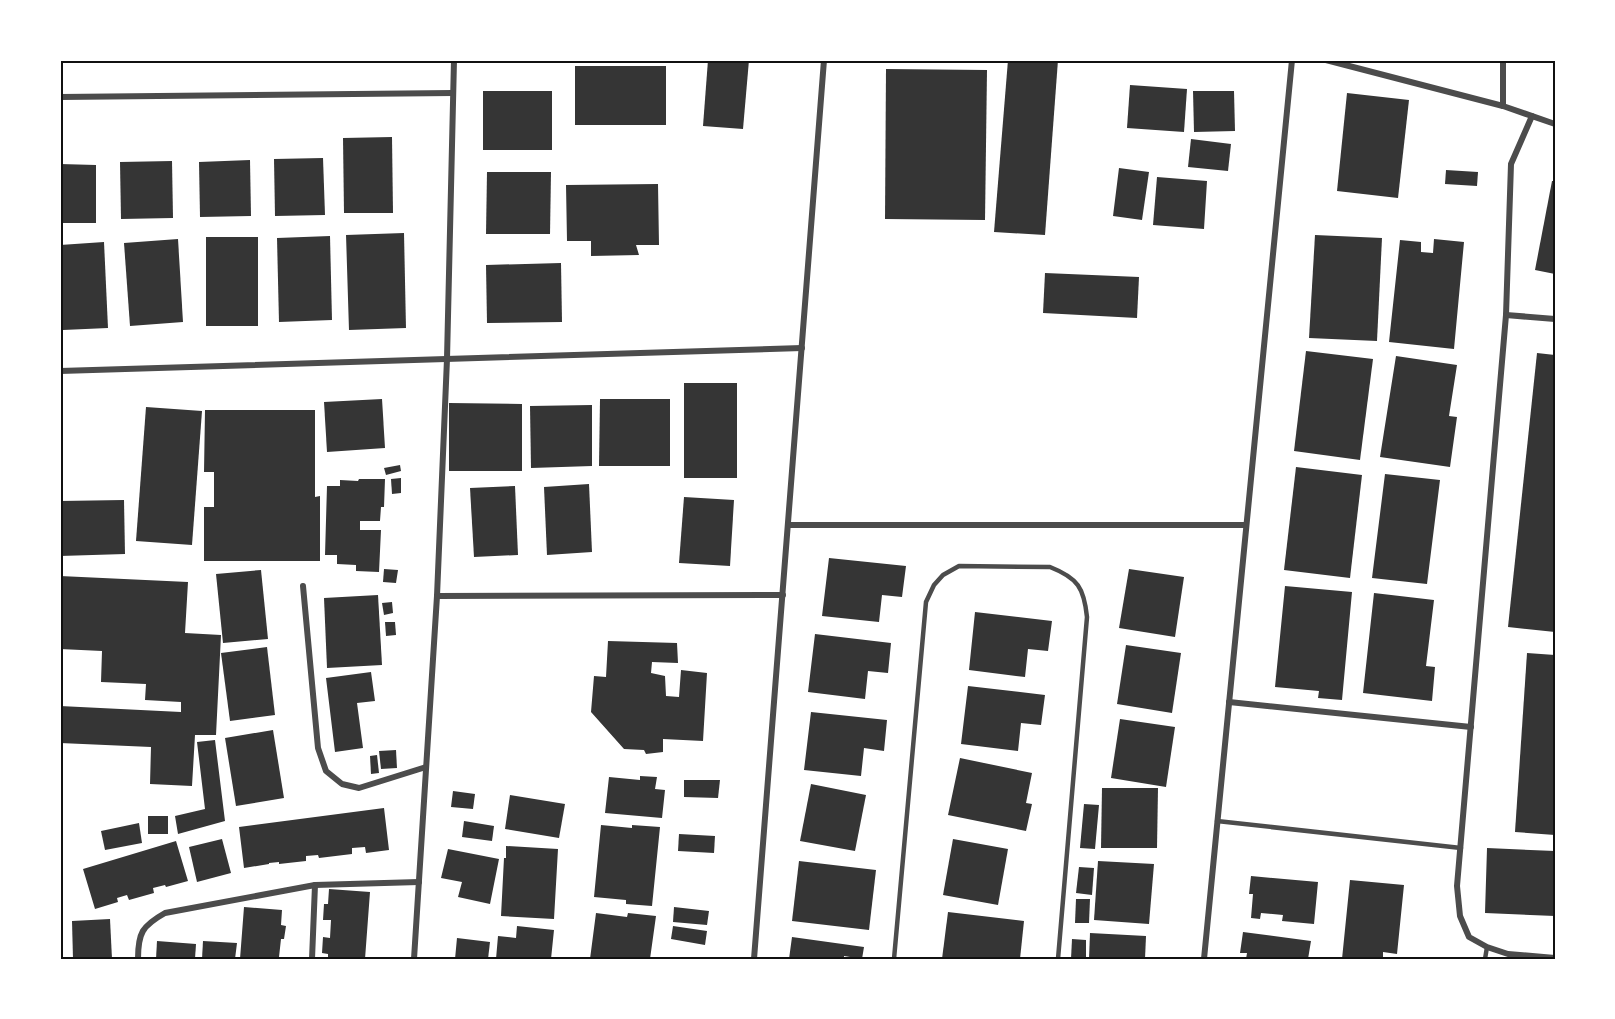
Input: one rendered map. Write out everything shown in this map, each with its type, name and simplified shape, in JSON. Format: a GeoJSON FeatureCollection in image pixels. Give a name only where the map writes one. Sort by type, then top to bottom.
{"type":"FeatureCollection","features":[{"type":"Feature","properties":{"kind":"street"},"geometry":{"type":"LineString","coordinates":[[414,959],[436,596],[447,359],[454,60]]}},
{"type":"Feature","properties":{"kind":"street"},"geometry":{"type":"LineString","coordinates":[[754,959],[824,60]]}},
{"type":"Feature","properties":{"kind":"street"},"geometry":{"type":"LineString","coordinates":[[1204,959],[1292,60]]}},
{"type":"Feature","properties":{"kind":"street"},"geometry":{"type":"LineString","coordinates":[[1326,60],[1503,106],[1555,124]]}},
{"type":"Feature","properties":{"kind":"street"},"geometry":{"type":"LineString","coordinates":[[1503,60],[1503,106]]}},
{"type":"Feature","properties":{"kind":"street"},"geometry":{"type":"LineString","coordinates":[[60,97],[453,93]]}},
{"type":"Feature","properties":{"kind":"street"},"geometry":{"type":"LineString","coordinates":[[1532,116],[1511,164],[1506,315],[1457,886],[1460,916],[1469,936],[1487,947],[1508,954],[1555,958]]}},
{"type":"Feature","properties":{"kind":"street"},"geometry":{"type":"LineString","coordinates":[[1506,315],[1555,319]]}},
{"type":"Feature","properties":{"kind":"street"},"geometry":{"type":"LineString","coordinates":[[60,371],[802,348]]}},
{"type":"Feature","properties":{"kind":"street"},"geometry":{"type":"LineString","coordinates":[[788,525],[1246,525]]}},
{"type":"Feature","properties":{"kind":"street"},"geometry":{"type":"LineString","coordinates":[[303,586],[318,748],[326,771],[342,784],[359,788],[426,767]]}},
{"type":"Feature","properties":{"kind":"street"},"geometry":{"type":"LineString","coordinates":[[436,596],[783,595]]}},
{"type":"Feature","properties":{"kind":"street"},"geometry":{"type":"LineString","coordinates":[[1229,702],[1471,728]]}},
{"type":"Feature","properties":{"kind":"street"},"geometry":{"type":"LineString","coordinates":[[138,959],[138,943],[143,930],[151,921],[165,914],[315,885],[419,882]]}},
{"type":"Feature","properties":{"kind":"street"},"geometry":{"type":"LineString","coordinates":[[312,959],[315,885]]}},
{"type":"Feature","properties":{"kind":"lane"},"geometry":{"type":"LineString","coordinates":[[894,959],[926,602],[934,585],[944,575],[959,566],[1050,567],[1064,572],[1077,583],[1085,598],[1087,617],[1058,959]]}},
{"type":"Feature","properties":{"kind":"lane"},"geometry":{"type":"LineString","coordinates":[[1217,821],[1461,848]]}},
{"type":"Feature","properties":{"kind":"lane"},"geometry":{"type":"LineString","coordinates":[[1485,959],[1487,947]]}},
{"type":"Feature","properties":{"kind":"building"},"geometry":{"type":"Polygon","coordinates":[[[708,60],[749,60],[743,129],[703,126],[708,60]]]}},
{"type":"Feature","properties":{"kind":"building"},"geometry":{"type":"Polygon","coordinates":[[[1008,60],[1058,60],[1045,235],[994,232],[1008,60]]]}},
{"type":"Feature","properties":{"kind":"building"},"geometry":{"type":"Polygon","coordinates":[[[575,66],[666,66],[666,125],[575,125],[575,66]]]}},
{"type":"Feature","properties":{"kind":"building"},"geometry":{"type":"Polygon","coordinates":[[[886,69],[987,70],[985,220],[885,219],[886,69]]]}},
{"type":"Feature","properties":{"kind":"building"},"geometry":{"type":"Polygon","coordinates":[[[1130,85],[1187,89],[1184,132],[1127,128],[1130,85]]]}},
{"type":"Feature","properties":{"kind":"building"},"geometry":{"type":"Polygon","coordinates":[[[483,91],[552,91],[552,150],[483,150],[483,91]]]}},
{"type":"Feature","properties":{"kind":"building"},"geometry":{"type":"Polygon","coordinates":[[[1193,91],[1234,91],[1235,131],[1194,132],[1193,91]]]}},
{"type":"Feature","properties":{"kind":"building"},"geometry":{"type":"Polygon","coordinates":[[[1347,93],[1409,100],[1398,198],[1337,191],[1347,93]]]}},
{"type":"Feature","properties":{"kind":"building"},"geometry":{"type":"Polygon","coordinates":[[[392,137],[393,213],[344,213],[343,138],[392,137]]]}},
{"type":"Feature","properties":{"kind":"building"},"geometry":{"type":"Polygon","coordinates":[[[1191,139],[1231,144],[1228,171],[1188,167],[1191,139]]]}},
{"type":"Feature","properties":{"kind":"building"},"geometry":{"type":"Polygon","coordinates":[[[323,158],[325,215],[275,216],[274,159],[323,158]]]}},
{"type":"Feature","properties":{"kind":"building"},"geometry":{"type":"Polygon","coordinates":[[[250,160],[251,216],[200,217],[199,162],[250,160]]]}},
{"type":"Feature","properties":{"kind":"building"},"geometry":{"type":"Polygon","coordinates":[[[172,161],[173,218],[121,219],[120,162],[172,161]]]}},
{"type":"Feature","properties":{"kind":"building"},"geometry":{"type":"Polygon","coordinates":[[[60,164],[96,165],[96,223],[60,223],[60,164]]]}},
{"type":"Feature","properties":{"kind":"building"},"geometry":{"type":"Polygon","coordinates":[[[1119,168],[1149,172],[1142,220],[1113,216],[1119,168]]]}},
{"type":"Feature","properties":{"kind":"building"},"geometry":{"type":"Polygon","coordinates":[[[1446,170],[1478,172],[1477,186],[1445,184],[1446,170]]]}},
{"type":"Feature","properties":{"kind":"building"},"geometry":{"type":"Polygon","coordinates":[[[487,172],[551,172],[550,234],[486,234],[487,172]]]}},
{"type":"Feature","properties":{"kind":"building"},"geometry":{"type":"Polygon","coordinates":[[[1157,177],[1207,181],[1204,229],[1153,225],[1157,177]]]}},
{"type":"Feature","properties":{"kind":"building"},"geometry":{"type":"Polygon","coordinates":[[[1552,181],[1555,181],[1555,274],[1535,270],[1552,181]]]}},
{"type":"Feature","properties":{"kind":"building"},"geometry":{"type":"Polygon","coordinates":[[[658,184],[659,245],[636,245],[639,255],[591,256],[591,241],[567,241],[566,185],[658,184]]]}},
{"type":"Feature","properties":{"kind":"building"},"geometry":{"type":"Polygon","coordinates":[[[404,233],[406,328],[349,330],[346,235],[404,233]]]}},
{"type":"Feature","properties":{"kind":"building"},"geometry":{"type":"Polygon","coordinates":[[[1315,235],[1382,238],[1377,341],[1309,338],[1315,235]]]}},
{"type":"Feature","properties":{"kind":"building"},"geometry":{"type":"Polygon","coordinates":[[[330,236],[332,320],[279,322],[277,238],[330,236]]]}},
{"type":"Feature","properties":{"kind":"building"},"geometry":{"type":"Polygon","coordinates":[[[206,237],[258,237],[258,326],[206,326],[206,237]]]}},
{"type":"Feature","properties":{"kind":"building"},"geometry":{"type":"Polygon","coordinates":[[[178,239],[183,322],[130,326],[124,243],[178,239]]]}},
{"type":"Feature","properties":{"kind":"building"},"geometry":{"type":"Polygon","coordinates":[[[1434,239],[1464,242],[1454,349],[1389,342],[1400,240],[1421,242],[1421,252],[1433,253],[1434,239]]]}},
{"type":"Feature","properties":{"kind":"building"},"geometry":{"type":"Polygon","coordinates":[[[104,242],[108,328],[63,330],[60,245],[104,242]]]}},
{"type":"Feature","properties":{"kind":"building"},"geometry":{"type":"Polygon","coordinates":[[[561,263],[562,322],[487,323],[486,265],[561,263]]]}},
{"type":"Feature","properties":{"kind":"building"},"geometry":{"type":"Polygon","coordinates":[[[1045,273],[1139,277],[1137,318],[1043,313],[1045,273]]]}},
{"type":"Feature","properties":{"kind":"building"},"geometry":{"type":"Polygon","coordinates":[[[1306,351],[1373,359],[1360,460],[1294,451],[1306,351]]]}},
{"type":"Feature","properties":{"kind":"building"},"geometry":{"type":"Polygon","coordinates":[[[1537,353],[1555,355],[1555,632],[1508,627],[1537,353]]]}},
{"type":"Feature","properties":{"kind":"building"},"geometry":{"type":"Polygon","coordinates":[[[1396,356],[1457,365],[1449,416],[1457,417],[1450,467],[1380,457],[1396,356]]]}},
{"type":"Feature","properties":{"kind":"building"},"geometry":{"type":"Polygon","coordinates":[[[684,383],[737,383],[737,478],[684,478],[684,383]]]}},
{"type":"Feature","properties":{"kind":"building"},"geometry":{"type":"Polygon","coordinates":[[[382,399],[385,448],[327,452],[324,402],[382,399]]]}},
{"type":"Feature","properties":{"kind":"building"},"geometry":{"type":"Polygon","coordinates":[[[600,399],[670,399],[670,466],[599,466],[600,399]]]}},
{"type":"Feature","properties":{"kind":"building"},"geometry":{"type":"Polygon","coordinates":[[[449,403],[522,404],[522,471],[449,471],[449,403]]]}},
{"type":"Feature","properties":{"kind":"building"},"geometry":{"type":"Polygon","coordinates":[[[592,405],[592,466],[531,468],[530,406],[592,405]]]}},
{"type":"Feature","properties":{"kind":"building"},"geometry":{"type":"Polygon","coordinates":[[[146,407],[202,411],[192,545],[136,541],[146,407]]]}},
{"type":"Feature","properties":{"kind":"building"},"geometry":{"type":"Polygon","coordinates":[[[205,410],[315,410],[315,497],[320,496],[320,561],[204,561],[204,507],[214,507],[214,472],[204,472],[205,410]]]}},
{"type":"Feature","properties":{"kind":"building"},"geometry":{"type":"Polygon","coordinates":[[[400,465],[401,471],[386,475],[384,468],[400,465]]]}},
{"type":"Feature","properties":{"kind":"building"},"geometry":{"type":"Polygon","coordinates":[[[1296,467],[1362,475],[1350,578],[1284,570],[1296,467]]]}},
{"type":"Feature","properties":{"kind":"building"},"geometry":{"type":"Polygon","coordinates":[[[1385,474],[1440,480],[1427,584],[1372,578],[1385,474]]]}},
{"type":"Feature","properties":{"kind":"building"},"geometry":{"type":"Polygon","coordinates":[[[401,478],[401,493],[392,494],[391,479],[401,478]]]}},
{"type":"Feature","properties":{"kind":"building"},"geometry":{"type":"Polygon","coordinates":[[[359,479],[385,479],[384,507],[381,507],[380,521],[360,521],[360,530],[381,530],[379,572],[356,571],[356,565],[337,564],[337,555],[325,555],[327,486],[340,486],[340,480],[358,481],[359,479]]]}},
{"type":"Feature","properties":{"kind":"building"},"geometry":{"type":"Polygon","coordinates":[[[589,484],[592,552],[547,555],[544,487],[589,484]]]}},
{"type":"Feature","properties":{"kind":"building"},"geometry":{"type":"Polygon","coordinates":[[[515,486],[518,555],[474,557],[470,488],[515,486]]]}},
{"type":"Feature","properties":{"kind":"building"},"geometry":{"type":"Polygon","coordinates":[[[684,497],[734,500],[730,566],[679,563],[684,497]]]}},
{"type":"Feature","properties":{"kind":"building"},"geometry":{"type":"Polygon","coordinates":[[[124,500],[125,554],[60,556],[60,501],[124,500]]]}},
{"type":"Feature","properties":{"kind":"building"},"geometry":{"type":"Polygon","coordinates":[[[829,558],[906,566],[902,597],[882,595],[879,622],[822,616],[829,558]]]}},
{"type":"Feature","properties":{"kind":"building"},"geometry":{"type":"Polygon","coordinates":[[[384,569],[398,570],[396,583],[383,582],[384,569]]]}},
{"type":"Feature","properties":{"kind":"building"},"geometry":{"type":"Polygon","coordinates":[[[1129,569],[1184,577],[1175,637],[1119,628],[1129,569]]]}},
{"type":"Feature","properties":{"kind":"building"},"geometry":{"type":"Polygon","coordinates":[[[261,570],[268,639],[223,643],[216,574],[261,570]]]}},
{"type":"Feature","properties":{"kind":"building"},"geometry":{"type":"Polygon","coordinates":[[[60,576],[188,582],[185,633],[221,635],[216,735],[195,735],[192,786],[150,784],[151,747],[60,743],[60,706],[181,712],[181,702],[145,700],[146,684],[101,682],[102,651],[60,649],[60,576]]]}},
{"type":"Feature","properties":{"kind":"building"},"geometry":{"type":"Polygon","coordinates":[[[1285,586],[1352,592],[1342,700],[1318,698],[1319,691],[1275,687],[1285,586]]]}},
{"type":"Feature","properties":{"kind":"building"},"geometry":{"type":"Polygon","coordinates":[[[1374,593],[1434,600],[1426,666],[1435,667],[1432,701],[1363,693],[1374,593]]]}},
{"type":"Feature","properties":{"kind":"building"},"geometry":{"type":"Polygon","coordinates":[[[378,595],[382,665],[327,668],[324,598],[378,595]]]}},
{"type":"Feature","properties":{"kind":"building"},"geometry":{"type":"Polygon","coordinates":[[[392,602],[393,613],[384,615],[382,603],[392,602]]]}},
{"type":"Feature","properties":{"kind":"building"},"geometry":{"type":"Polygon","coordinates":[[[975,612],[1052,621],[1048,651],[1028,649],[1025,677],[969,670],[975,612]]]}},
{"type":"Feature","properties":{"kind":"building"},"geometry":{"type":"Polygon","coordinates":[[[385,622],[395,622],[396,635],[386,636],[385,622]]]}},
{"type":"Feature","properties":{"kind":"building"},"geometry":{"type":"Polygon","coordinates":[[[815,634],[891,643],[888,673],[868,671],[865,699],[808,692],[815,634]]]}},
{"type":"Feature","properties":{"kind":"building"},"geometry":{"type":"Polygon","coordinates":[[[608,641],[677,643],[678,663],[652,662],[651,673],[665,676],[666,696],[679,697],[681,670],[707,673],[703,741],[663,739],[663,752],[646,754],[644,750],[624,749],[591,712],[594,676],[606,677],[608,641]]]}},
{"type":"Feature","properties":{"kind":"building"},"geometry":{"type":"Polygon","coordinates":[[[1126,645],[1181,653],[1172,713],[1117,704],[1126,645]]]}},
{"type":"Feature","properties":{"kind":"building"},"geometry":{"type":"Polygon","coordinates":[[[267,647],[275,715],[230,721],[221,653],[267,647]]]}},
{"type":"Feature","properties":{"kind":"building"},"geometry":{"type":"Polygon","coordinates":[[[1527,653],[1555,655],[1555,835],[1515,832],[1527,653]]]}},
{"type":"Feature","properties":{"kind":"building"},"geometry":{"type":"Polygon","coordinates":[[[371,672],[375,701],[357,703],[363,748],[335,752],[326,678],[371,672]]]}},
{"type":"Feature","properties":{"kind":"building"},"geometry":{"type":"Polygon","coordinates":[[[968,686],[1045,695],[1041,725],[1021,723],[1018,751],[961,744],[968,686]]]}},
{"type":"Feature","properties":{"kind":"building"},"geometry":{"type":"Polygon","coordinates":[[[811,712],[887,720],[884,751],[864,748],[861,776],[804,770],[811,712]]]}},
{"type":"Feature","properties":{"kind":"building"},"geometry":{"type":"Polygon","coordinates":[[[1120,719],[1175,727],[1166,787],[1111,778],[1120,719]]]}},
{"type":"Feature","properties":{"kind":"building"},"geometry":{"type":"Polygon","coordinates":[[[273,730],[284,798],[236,806],[225,738],[273,730]]]}},
{"type":"Feature","properties":{"kind":"building"},"geometry":{"type":"Polygon","coordinates":[[[215,740],[225,821],[178,834],[175,816],[205,809],[197,742],[215,740]]]}},
{"type":"Feature","properties":{"kind":"building"},"geometry":{"type":"Polygon","coordinates":[[[396,750],[397,768],[381,769],[379,751],[396,750]]]}},
{"type":"Feature","properties":{"kind":"building"},"geometry":{"type":"Polygon","coordinates":[[[377,755],[379,773],[371,774],[370,756],[377,755]]]}},
{"type":"Feature","properties":{"kind":"building"},"geometry":{"type":"Polygon","coordinates":[[[960,758],[1032,773],[1026,803],[1032,804],[1026,831],[948,815],[960,758]]]}},
{"type":"Feature","properties":{"kind":"building"},"geometry":{"type":"Polygon","coordinates":[[[640,776],[657,777],[655,789],[665,790],[662,818],[605,813],[609,777],[640,780],[640,776]]]}},
{"type":"Feature","properties":{"kind":"building"},"geometry":{"type":"Polygon","coordinates":[[[684,780],[720,780],[718,798],[684,797],[684,780]]]}},
{"type":"Feature","properties":{"kind":"building"},"geometry":{"type":"Polygon","coordinates":[[[811,784],[866,795],[855,851],[800,841],[811,784]]]}},
{"type":"Feature","properties":{"kind":"building"},"geometry":{"type":"Polygon","coordinates":[[[1102,788],[1158,788],[1157,848],[1101,848],[1102,788]]]}},
{"type":"Feature","properties":{"kind":"building"},"geometry":{"type":"Polygon","coordinates":[[[453,791],[475,794],[473,809],[451,807],[453,791]]]}},
{"type":"Feature","properties":{"kind":"building"},"geometry":{"type":"Polygon","coordinates":[[[510,795],[565,804],[559,838],[505,829],[510,795]]]}},
{"type":"Feature","properties":{"kind":"building"},"geometry":{"type":"Polygon","coordinates":[[[1084,804],[1099,805],[1095,849],[1080,848],[1084,804]]]}},
{"type":"Feature","properties":{"kind":"building"},"geometry":{"type":"Polygon","coordinates":[[[384,808],[389,850],[366,853],[365,847],[352,848],[352,854],[319,858],[318,855],[306,856],[306,861],[269,863],[244,868],[239,827],[384,808]]]}},
{"type":"Feature","properties":{"kind":"building"},"geometry":{"type":"Polygon","coordinates":[[[148,816],[168,816],[168,834],[148,834],[148,816]]]}},
{"type":"Feature","properties":{"kind":"building"},"geometry":{"type":"Polygon","coordinates":[[[464,821],[494,826],[492,841],[462,837],[464,821]]]}},
{"type":"Feature","properties":{"kind":"building"},"geometry":{"type":"Polygon","coordinates":[[[139,823],[142,843],[105,850],[101,831],[139,823]]]}},
{"type":"Feature","properties":{"kind":"building"},"geometry":{"type":"Polygon","coordinates":[[[601,825],[632,828],[632,825],[660,827],[652,906],[626,904],[626,900],[594,897],[601,825]]]}},
{"type":"Feature","properties":{"kind":"building"},"geometry":{"type":"Polygon","coordinates":[[[679,834],[715,836],[714,853],[678,851],[679,834]]]}},
{"type":"Feature","properties":{"kind":"building"},"geometry":{"type":"Polygon","coordinates":[[[222,839],[231,873],[197,882],[189,847],[222,839]]]}},
{"type":"Feature","properties":{"kind":"building"},"geometry":{"type":"Polygon","coordinates":[[[953,839],[1008,849],[998,905],[943,895],[953,839]]]}},
{"type":"Feature","properties":{"kind":"building"},"geometry":{"type":"Polygon","coordinates":[[[176,841],[188,881],[153,888],[154,893],[129,900],[127,895],[117,898],[118,902],[95,909],[83,869],[176,841]]]}},
{"type":"Feature","properties":{"kind":"building"},"geometry":{"type":"Polygon","coordinates":[[[506,846],[558,849],[554,919],[501,916],[506,846]]]}},
{"type":"Feature","properties":{"kind":"building"},"geometry":{"type":"Polygon","coordinates":[[[1487,848],[1555,851],[1555,916],[1485,913],[1487,848]]]}},
{"type":"Feature","properties":{"kind":"building"},"geometry":{"type":"Polygon","coordinates":[[[448,849],[499,859],[490,904],[458,897],[462,882],[441,878],[448,849]]]}},
{"type":"Feature","properties":{"kind":"building"},"geometry":{"type":"Polygon","coordinates":[[[799,861],[876,870],[869,930],[792,921],[799,861]]]}},
{"type":"Feature","properties":{"kind":"building"},"geometry":{"type":"Polygon","coordinates":[[[1098,861],[1154,864],[1149,924],[1094,920],[1098,861]]]}},
{"type":"Feature","properties":{"kind":"building"},"geometry":{"type":"Polygon","coordinates":[[[1079,867],[1094,868],[1092,895],[1076,893],[1079,867]]]}},
{"type":"Feature","properties":{"kind":"building"},"geometry":{"type":"Polygon","coordinates":[[[1251,876],[1318,882],[1314,924],[1282,921],[1283,915],[1261,913],[1260,919],[1251,918],[1253,894],[1249,894],[1251,876]]]}},
{"type":"Feature","properties":{"kind":"building"},"geometry":{"type":"Polygon","coordinates":[[[1350,880],[1404,885],[1397,954],[1383,952],[1383,959],[1342,959],[1350,880]]]}},
{"type":"Feature","properties":{"kind":"building"},"geometry":{"type":"Polygon","coordinates":[[[329,889],[370,892],[365,959],[328,959],[328,954],[322,953],[323,937],[330,938],[331,920],[323,920],[324,904],[328,904],[329,889]]]}},
{"type":"Feature","properties":{"kind":"building"},"geometry":{"type":"Polygon","coordinates":[[[1076,899],[1090,899],[1089,923],[1075,923],[1076,899]]]}},
{"type":"Feature","properties":{"kind":"building"},"geometry":{"type":"Polygon","coordinates":[[[244,907],[282,910],[281,925],[286,926],[284,939],[281,939],[279,957],[285,957],[285,959],[240,959],[244,907]]]}},
{"type":"Feature","properties":{"kind":"building"},"geometry":{"type":"Polygon","coordinates":[[[674,907],[709,911],[707,925],[673,922],[674,907]]]}},
{"type":"Feature","properties":{"kind":"building"},"geometry":{"type":"Polygon","coordinates":[[[948,912],[1024,921],[1020,959],[942,959],[948,912]]]}},
{"type":"Feature","properties":{"kind":"building"},"geometry":{"type":"Polygon","coordinates":[[[596,913],[627,917],[628,913],[656,916],[650,959],[590,959],[596,913]]]}},
{"type":"Feature","properties":{"kind":"building"},"geometry":{"type":"Polygon","coordinates":[[[110,919],[112,959],[73,959],[72,921],[110,919]]]}},
{"type":"Feature","properties":{"kind":"building"},"geometry":{"type":"Polygon","coordinates":[[[517,926],[554,930],[551,959],[496,959],[498,936],[516,938],[517,926]]]}},
{"type":"Feature","properties":{"kind":"building"},"geometry":{"type":"Polygon","coordinates":[[[673,926],[707,931],[705,945],[671,939],[673,926]]]}},
{"type":"Feature","properties":{"kind":"building"},"geometry":{"type":"Polygon","coordinates":[[[1243,932],[1311,941],[1308,959],[1246,959],[1247,953],[1240,953],[1243,932]]]}},
{"type":"Feature","properties":{"kind":"building"},"geometry":{"type":"Polygon","coordinates":[[[1090,933],[1146,936],[1145,959],[1089,959],[1090,933]]]}},
{"type":"Feature","properties":{"kind":"building"},"geometry":{"type":"Polygon","coordinates":[[[792,937],[864,947],[862,959],[844,956],[844,959],[789,959],[792,937]]]}},
{"type":"Feature","properties":{"kind":"building"},"geometry":{"type":"Polygon","coordinates":[[[457,938],[490,942],[488,959],[455,959],[457,938]]]}},
{"type":"Feature","properties":{"kind":"building"},"geometry":{"type":"Polygon","coordinates":[[[1072,939],[1086,940],[1086,959],[1071,959],[1072,939]]]}},
{"type":"Feature","properties":{"kind":"building"},"geometry":{"type":"Polygon","coordinates":[[[157,941],[196,944],[195,959],[156,959],[157,941]]]}},
{"type":"Feature","properties":{"kind":"building"},"geometry":{"type":"Polygon","coordinates":[[[203,941],[237,943],[235,959],[202,959],[203,941]]]}}]}
